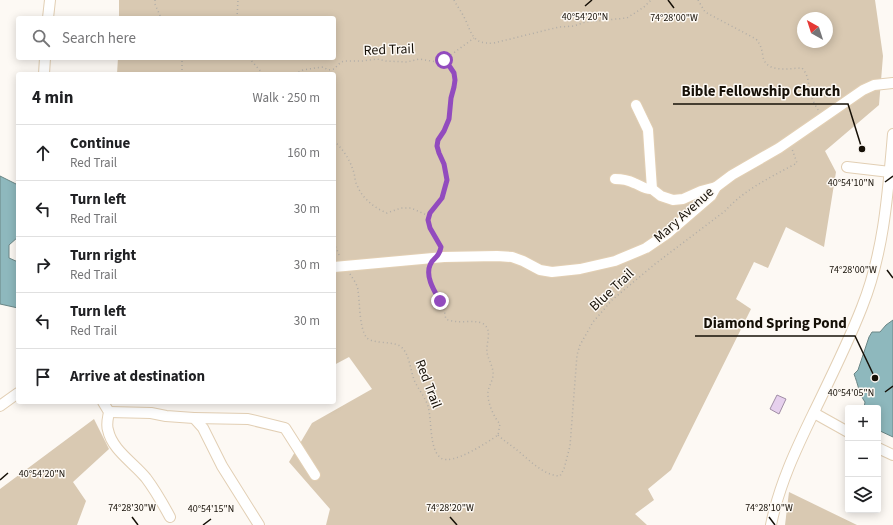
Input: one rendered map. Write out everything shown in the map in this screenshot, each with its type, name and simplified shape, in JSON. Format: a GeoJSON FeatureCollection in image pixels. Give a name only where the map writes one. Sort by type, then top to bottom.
{"type":"FeatureCollection","features":[{"type":"Feature","properties":{"kind":"street"},"geometry":{"type":"LineString","coordinates":[[48,16],[50,0]]}},
{"type":"Feature","properties":{"kind":"street"},"geometry":{"type":"LineString","coordinates":[[44,72],[45,60]]}},
{"type":"Feature","properties":{"kind":"street","name":"Mary Avenue"},"geometry":{"type":"LineString","coordinates":[[336,267],[437,258],[512,257],[540,270],[552,272],[580,269],[615,260],[646,248],[668,233],[710,196],[716,187],[732,175],[792,140],[863,90],[874,85],[893,83]]}},
{"type":"Feature","properties":{"kind":"street"},"geometry":{"type":"LineString","coordinates":[[636,105],[648,130],[652,190]]}},
{"type":"Feature","properties":{"kind":"street"},"geometry":{"type":"LineString","coordinates":[[771,525],[779,492],[852,332],[871,280],[881,240],[890,172],[893,134]]}},
{"type":"Feature","properties":{"kind":"street"},"geometry":{"type":"LineString","coordinates":[[846,166],[890,172]]}},
{"type":"Feature","properties":{"kind":"street"},"geometry":{"type":"LineString","coordinates":[[614,179],[622,179],[633,182],[648,190],[652,190],[661,196],[673,200],[683,199],[701,190],[716,187]]}},
{"type":"Feature","properties":{"kind":"street"},"geometry":{"type":"LineString","coordinates":[[0,406],[16,394]]}},
{"type":"Feature","properties":{"kind":"street"},"geometry":{"type":"LineString","coordinates":[[170,517],[145,477],[117,447],[112,439],[108,431],[106,407],[166,416],[194,418],[248,418],[285,428],[315,475]]}},
{"type":"Feature","properties":{"kind":"street"},"geometry":{"type":"LineString","coordinates":[[814,413],[845,430]]}},
{"type":"Feature","properties":{"kind":"street"},"geometry":{"type":"LineString","coordinates":[[194,418],[203,428],[220,463],[259,525]]}},
{"type":"Feature","properties":{"kind":"street"},"geometry":{"type":"LineString","coordinates":[[881,449],[893,455]]}},
{"type":"Feature","properties":{"kind":"path"},"geometry":{"type":"LineString","coordinates":[[155,0],[160,16]]}},
{"type":"Feature","properties":{"kind":"path"},"geometry":{"type":"LineString","coordinates":[[237,16],[238,0]]}},
{"type":"Feature","properties":{"kind":"path"},"geometry":{"type":"LineString","coordinates":[[454,0],[464,16],[474,38],[487,44],[559,27],[574,26],[585,22],[627,18],[644,7],[651,0]]}},
{"type":"Feature","properties":{"kind":"path"},"geometry":{"type":"LineString","coordinates":[[698,0],[705,12],[756,39],[760,44],[765,63],[771,67],[788,70],[802,68],[808,79],[811,95],[823,118]]}},
{"type":"Feature","properties":{"kind":"path"},"geometry":{"type":"LineString","coordinates":[[474,38],[444,60],[454,73],[455,80],[451,98],[449,119],[438,140],[437,146],[444,164],[447,180],[442,198],[429,216],[428,220],[430,228],[441,247],[440,254],[430,265],[429,272],[430,280],[444,310],[446,319],[452,322],[479,322],[484,324],[488,330],[487,353],[493,372],[488,391],[488,398],[500,424],[498,435]]}},
{"type":"Feature","properties":{"kind":"path","name":"Red Trail"},"geometry":{"type":"LineString","coordinates":[[299,72],[315,68],[323,68],[328,70],[334,69],[341,62],[362,61],[377,58],[386,61],[407,62],[419,59],[429,62],[444,60]]}},
{"type":"Feature","properties":{"kind":"path"},"geometry":{"type":"LineString","coordinates":[[182,60],[182,72]]}},
{"type":"Feature","properties":{"kind":"path"},"geometry":{"type":"LineString","coordinates":[[251,60],[261,72]]}},
{"type":"Feature","properties":{"kind":"path","name":"Blue Trail"},"geometry":{"type":"LineString","coordinates":[[498,435],[537,466],[555,476],[560,476],[564,469],[570,446],[577,355],[587,331],[593,322],[618,296],[660,260],[725,211],[749,190],[797,163],[793,152],[792,140]]}},
{"type":"Feature","properties":{"kind":"path"},"geometry":{"type":"LineString","coordinates":[[336,143],[345,153],[361,193],[378,209],[387,213],[401,208],[411,208],[429,216]]}},
{"type":"Feature","properties":{"kind":"path","name":"Red Trail"},"geometry":{"type":"LineString","coordinates":[[336,248],[358,289],[362,324],[367,338],[400,346],[406,354],[416,382],[428,406],[435,451],[441,458],[446,460],[454,459],[476,449],[498,435]]}},
{"type":"Feature","properties":{"kind":"shaded area"},"geometry":{"type":"Polygon","coordinates":[[[119,0],[875,0],[883,56],[879,105],[825,151],[836,172],[824,247],[786,227],[768,268],[754,262],[736,299],[751,309],[671,470],[648,489],[654,500],[635,514],[647,525],[326,525],[330,509],[289,462],[312,423],[372,389],[349,357],[336,364],[336,72],[117,72],[118,60],[336,60],[336,16],[119,16],[119,0]]]}},
{"type":"Feature","properties":{"kind":"shaded area"},"geometry":{"type":"Polygon","coordinates":[[[94,419],[109,449],[73,482],[86,501],[77,525],[0,525],[0,489],[94,419]]]}},
{"type":"Feature","properties":{"kind":"shaded area"},"geometry":{"type":"Polygon","coordinates":[[[789,492],[857,525],[785,525],[789,492]]]}},
{"type":"Feature","properties":{"kind":"water"},"geometry":{"type":"Polygon","coordinates":[[[0,176],[16,184],[16,239],[9,245],[9,258],[16,261],[16,308],[0,304],[0,176]]]}},
{"type":"Feature","properties":{"kind":"water"},"geometry":{"type":"Polygon","coordinates":[[[893,320],[893,437],[881,431],[881,405],[864,405],[865,402],[854,374],[858,370],[872,332],[880,332],[893,320]]]}},
{"type":"Feature","properties":{"kind":"building"},"geometry":{"type":"Polygon","coordinates":[[[777,395],[786,399],[779,414],[770,409],[777,395]]]}},
{"type":"Feature","properties":{"kind":"place","name":"Bible Fellowship Church"},"geometry":{"type":"Point","coordinates":[862,149]}},
{"type":"Feature","properties":{"kind":"place","name":"Diamond Spring Pond"},"geometry":{"type":"Point","coordinates":[875,378]}},
{"type":"Feature","properties":{"kind":"route"},"geometry":{"type":"LineString","coordinates":[[440,301],[430,280],[429,272],[430,265],[440,254],[441,247],[430,228],[428,220],[430,213],[442,198],[447,180],[444,164],[437,146],[438,140],[449,119],[450,103],[455,80],[454,73],[444,60]]}}]}
